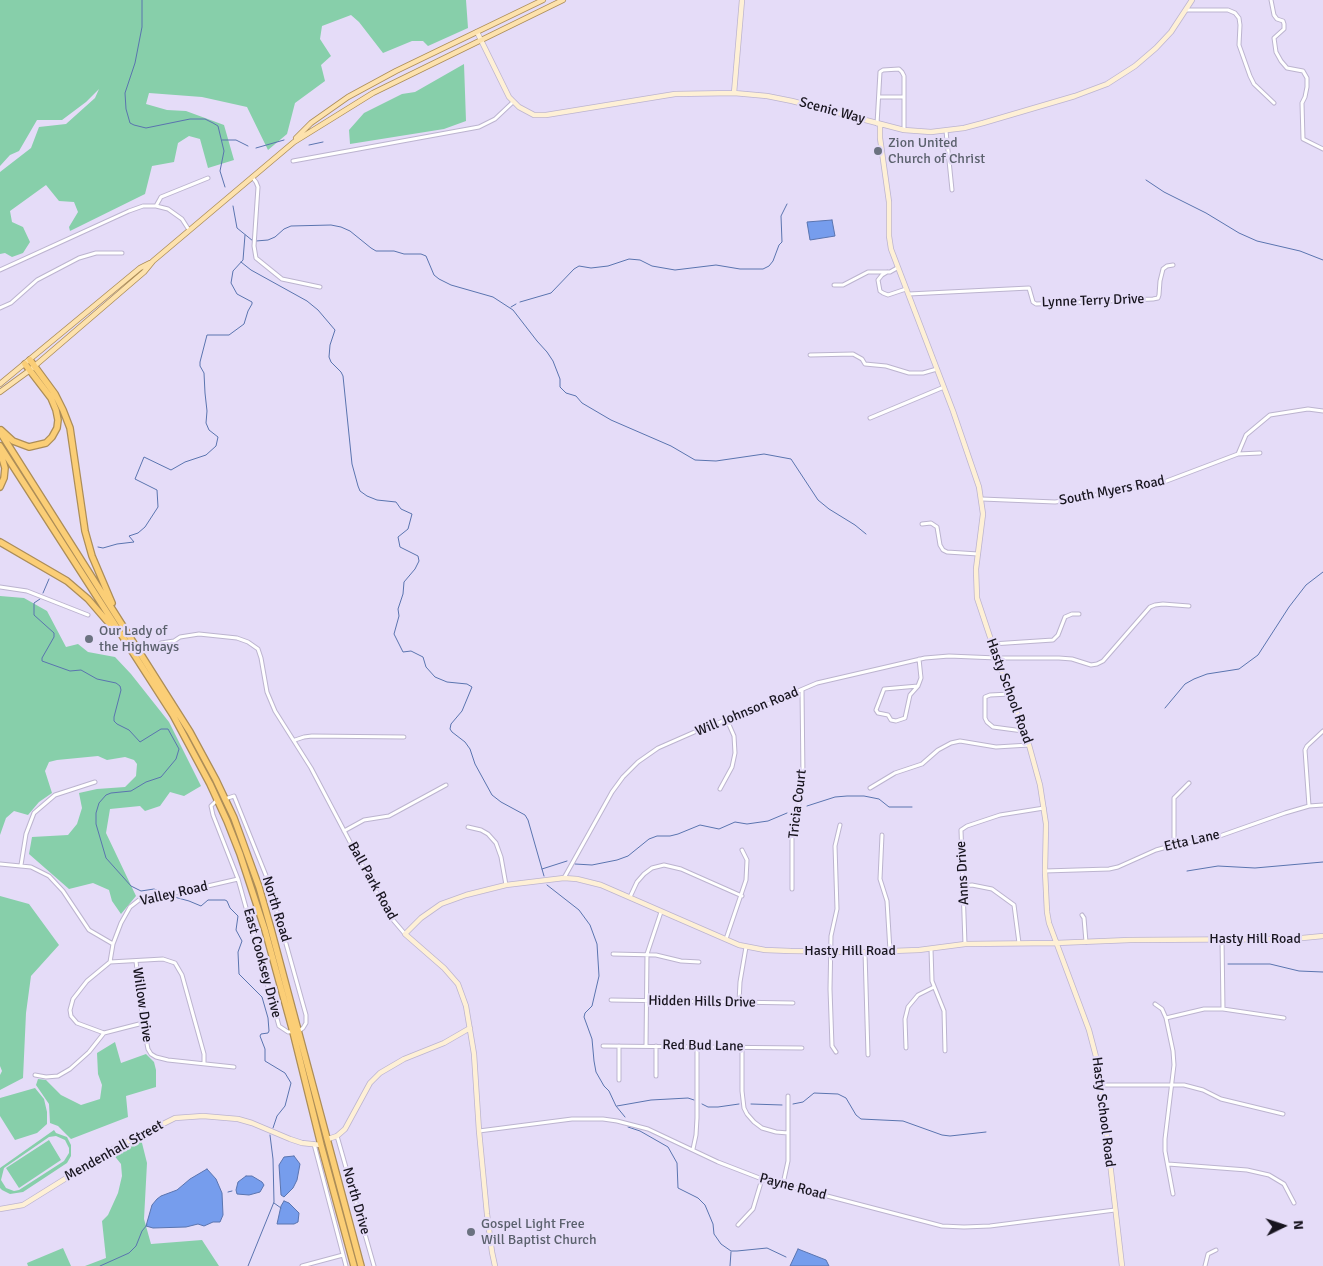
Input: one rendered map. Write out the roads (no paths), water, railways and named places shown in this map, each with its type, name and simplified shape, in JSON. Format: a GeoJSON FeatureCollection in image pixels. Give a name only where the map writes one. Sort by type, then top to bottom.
{"type":"FeatureCollection","features":[{"type":"Feature","properties":{"kind":"highway"},"geometry":{"type":"LineString","coordinates":[[27,362],[55,394],[70,428],[85,531],[92,556],[105,589],[131,638]]}},
{"type":"Feature","properties":{"kind":"highway"},"geometry":{"type":"LineString","coordinates":[[0,430],[13,441],[29,447],[46,443],[57,428],[56,410],[51,398],[32,368]]}},
{"type":"Feature","properties":{"kind":"highway"},"geometry":{"type":"LineString","coordinates":[[0,430],[190,732],[234,818],[259,887],[296,1031],[321,1145],[354,1266]]}},
{"type":"Feature","properties":{"kind":"highway"},"geometry":{"type":"LineString","coordinates":[[0,446],[131,650],[193,751],[218,800],[240,854],[296,1031],[328,1139],[361,1266]]}},
{"type":"Feature","properties":{"kind":"highway"},"geometry":{"type":"LineString","coordinates":[[0,451],[5,468],[4,478],[0,487]]}},
{"type":"Feature","properties":{"kind":"highway"},"geometry":{"type":"LineString","coordinates":[[0,542],[67,581],[88,599],[131,650]]}},
{"type":"Feature","properties":{"kind":"highway"},"geometry":{"type":"LineString","coordinates":[[313,1110],[322,1127],[325,1138],[328,1139]]}},
{"type":"Feature","properties":{"kind":"highway"},"geometry":{"type":"LineString","coordinates":[[321,1145],[325,1146],[334,1165]]}},
{"type":"Feature","properties":{"kind":"main road"},"geometry":{"type":"LineString","coordinates":[[294,142],[311,123],[348,97],[396,71],[543,0]]}},
{"type":"Feature","properties":{"kind":"main road"},"geometry":{"type":"LineString","coordinates":[[0,392],[32,368],[144,272],[153,261],[294,142],[373,93],[563,0]]}},
{"type":"Feature","properties":{"kind":"main road"},"geometry":{"type":"LineString","coordinates":[[0,384],[140,268],[153,261]]}},
{"type":"Feature","properties":{"kind":"street"},"geometry":{"type":"LineString","coordinates":[[734,93],[742,0]]}},
{"type":"Feature","properties":{"kind":"street","name":"Scenic Way"},"geometry":{"type":"LineString","coordinates":[[514,102],[525,111],[538,116],[674,94],[734,93],[767,96],[792,101],[904,130],[946,131],[982,123],[1075,96],[1106,84],[1136,66],[1156,48],[1171,32],[1192,0]]}},
{"type":"Feature","properties":{"kind":"street"},"geometry":{"type":"LineString","coordinates":[[1271,0],[1274,16],[1277,19],[1283,20],[1284,24],[1284,29],[1274,38],[1276,52],[1287,68],[1303,72],[1307,78],[1308,87],[1302,103],[1303,139],[1323,149]]}},
{"type":"Feature","properties":{"kind":"street"},"geometry":{"type":"LineString","coordinates":[[1187,10],[1228,10],[1236,13],[1239,18],[1239,45],[1250,76],[1254,84],[1274,103]]}},
{"type":"Feature","properties":{"kind":"street"},"geometry":{"type":"LineString","coordinates":[[292,162],[473,128],[495,119],[514,102],[477,32]]}},
{"type":"Feature","properties":{"kind":"street"},"geometry":{"type":"LineString","coordinates":[[878,124],[880,72],[899,69],[904,76],[904,130]]}},
{"type":"Feature","properties":{"kind":"street"},"geometry":{"type":"LineString","coordinates":[[879,97],[904,97]]}},
{"type":"Feature","properties":{"kind":"street","name":"Hasty School Road"},"geometry":{"type":"LineString","coordinates":[[878,124],[889,202],[890,241],[897,268],[976,474],[982,500],[982,527],[975,579],[978,598],[992,644],[1029,745],[1040,785],[1044,808],[1047,912],[1056,943],[1089,1030],[1099,1068],[1122,1266]]}},
{"type":"Feature","properties":{"kind":"street"},"geometry":{"type":"LineString","coordinates":[[946,131],[952,190]]}},
{"type":"Feature","properties":{"kind":"street"},"geometry":{"type":"LineString","coordinates":[[252,176],[258,187],[254,246],[256,258],[282,279],[320,287]]}},
{"type":"Feature","properties":{"kind":"street"},"geometry":{"type":"LineString","coordinates":[[156,206],[161,197],[208,178]]}},
{"type":"Feature","properties":{"kind":"street"},"geometry":{"type":"LineString","coordinates":[[0,270],[143,206],[156,206],[175,213],[189,230]]}},
{"type":"Feature","properties":{"kind":"street"},"geometry":{"type":"LineString","coordinates":[[0,308],[11,303],[37,280],[79,258],[96,253],[122,253]]}},
{"type":"Feature","properties":{"kind":"street","name":"Lynne Terry Drive"},"geometry":{"type":"LineString","coordinates":[[908,294],[1028,288],[1033,302],[1036,304],[1153,299],[1158,298],[1163,270],[1167,266],[1173,265]]}},
{"type":"Feature","properties":{"kind":"street"},"geometry":{"type":"LineString","coordinates":[[897,268],[882,275],[878,280],[880,291],[888,295],[906,289]]}},
{"type":"Feature","properties":{"kind":"street"},"geometry":{"type":"LineString","coordinates":[[834,286],[843,285],[868,272],[888,272]]}},
{"type":"Feature","properties":{"kind":"street"},"geometry":{"type":"LineString","coordinates":[[810,354],[853,354],[862,359],[865,364],[886,366],[909,373],[923,373],[937,369]]}},
{"type":"Feature","properties":{"kind":"street"},"geometry":{"type":"LineString","coordinates":[[870,418],[944,387]]}},
{"type":"Feature","properties":{"kind":"street"},"geometry":{"type":"LineString","coordinates":[[1238,454],[1246,435],[1270,415],[1308,409],[1323,411]]}},
{"type":"Feature","properties":{"kind":"street","name":"South Myers Road"},"geometry":{"type":"LineString","coordinates":[[982,500],[1055,502],[1070,500],[1164,482],[1238,454],[1260,453]]}},
{"type":"Feature","properties":{"kind":"street"},"geometry":{"type":"LineString","coordinates":[[922,524],[931,523],[937,527],[940,545],[943,550],[947,552],[978,554]]}},
{"type":"Feature","properties":{"kind":"street"},"geometry":{"type":"LineString","coordinates":[[0,588],[27,591],[88,615]]}},
{"type":"Feature","properties":{"kind":"street","name":"Will Johnson Road"},"geometry":{"type":"LineString","coordinates":[[564,878],[623,777],[638,762],[658,748],[817,683],[919,659],[949,656],[1059,658],[1072,659],[1090,665],[1097,664],[1103,661],[1150,607],[1163,604],[1189,606]]}},
{"type":"Feature","properties":{"kind":"street"},"geometry":{"type":"LineString","coordinates":[[992,644],[1053,640],[1058,635],[1065,617],[1079,614]]}},
{"type":"Feature","properties":{"kind":"street","name":"Ball Park Road"},"geometry":{"type":"LineString","coordinates":[[162,643],[174,641],[180,637],[199,634],[237,638],[253,645],[260,655],[269,699],[295,740],[388,914],[405,934],[444,968],[458,984],[466,1006],[474,1054],[479,1131],[495,1266]]}},
{"type":"Feature","properties":{"kind":"street"},"geometry":{"type":"LineString","coordinates":[[918,686],[884,689],[876,710],[878,713],[888,715],[891,720],[896,721],[905,718],[910,696],[918,686],[921,678],[919,659]]}},
{"type":"Feature","properties":{"kind":"street","name":"Tricia Court"},"geometry":{"type":"LineString","coordinates":[[792,889],[792,837],[794,820],[802,792],[803,777],[802,690]]}},
{"type":"Feature","properties":{"kind":"street"},"geometry":{"type":"LineString","coordinates":[[1010,694],[985,697],[985,718],[993,726],[1024,731]]}},
{"type":"Feature","properties":{"kind":"street"},"geometry":{"type":"LineString","coordinates":[[720,789],[732,767],[735,753],[734,736],[727,720]]}},
{"type":"Feature","properties":{"kind":"street"},"geometry":{"type":"LineString","coordinates":[[1310,806],[1305,750],[1323,732]]}},
{"type":"Feature","properties":{"kind":"street"},"geometry":{"type":"LineString","coordinates":[[295,740],[312,736],[404,737]]}},
{"type":"Feature","properties":{"kind":"street"},"geometry":{"type":"LineString","coordinates":[[870,788],[895,773],[922,764],[951,742],[960,741],[996,747],[1029,745]]}},
{"type":"Feature","properties":{"kind":"street"},"geometry":{"type":"LineString","coordinates":[[21,865],[26,834],[34,813],[55,795],[95,782]]}},
{"type":"Feature","properties":{"kind":"street"},"geometry":{"type":"LineString","coordinates":[[1174,845],[1174,798],[1189,783]]}},
{"type":"Feature","properties":{"kind":"street"},"geometry":{"type":"LineString","coordinates":[[344,830],[364,820],[389,816],[446,785]]}},
{"type":"Feature","properties":{"kind":"street","name":"North Road"},"geometry":{"type":"LineString","coordinates":[[225,799],[234,796],[269,883],[306,1015],[304,1028],[296,1031]]}},
{"type":"Feature","properties":{"kind":"street"},"geometry":{"type":"LineString","coordinates":[[218,800],[211,806],[213,815],[238,879]]}},
{"type":"Feature","properties":{"kind":"street","name":"Etta Lane"},"geometry":{"type":"LineString","coordinates":[[1045,871],[1119,867],[1156,850],[1214,838],[1310,806],[1323,806]]}},
{"type":"Feature","properties":{"kind":"street","name":"Anns Drive"},"geometry":{"type":"LineString","coordinates":[[965,944],[965,906],[960,839],[962,828],[1000,815],[1044,808]]}},
{"type":"Feature","properties":{"kind":"street"},"geometry":{"type":"LineString","coordinates":[[836,1052],[832,1046],[830,989],[831,936],[837,909],[834,846],[840,825]]}},
{"type":"Feature","properties":{"kind":"street"},"geometry":{"type":"LineString","coordinates":[[468,827],[481,830],[488,834],[496,843],[506,885]]}},
{"type":"Feature","properties":{"kind":"street"},"geometry":{"type":"LineString","coordinates":[[882,835],[880,880],[887,901],[890,952]]}},
{"type":"Feature","properties":{"kind":"street"},"geometry":{"type":"LineString","coordinates":[[726,940],[746,880],[746,856],[742,850]]}},
{"type":"Feature","properties":{"kind":"street"},"geometry":{"type":"LineString","coordinates":[[0,864],[31,866],[43,872],[54,880],[90,930],[113,944]]}},
{"type":"Feature","properties":{"kind":"street"},"geometry":{"type":"LineString","coordinates":[[630,897],[637,882],[644,874],[652,868],[664,865],[681,869],[742,896]]}},
{"type":"Feature","properties":{"kind":"street","name":"Hasty Hill Road"},"geometry":{"type":"LineString","coordinates":[[405,934],[421,918],[441,904],[466,895],[506,885],[564,878],[590,881],[726,940],[746,947],[765,950],[890,952],[965,944],[1292,939],[1323,936]]}},
{"type":"Feature","properties":{"kind":"street","name":"East Cooksey Drive"},"geometry":{"type":"LineString","coordinates":[[238,879],[279,1026],[283,1030],[296,1031]]}},
{"type":"Feature","properties":{"kind":"street","name":"Valley Road"},"geometry":{"type":"LineString","coordinates":[[110,962],[113,944],[126,913],[134,902],[154,895],[186,891],[238,879]]}},
{"type":"Feature","properties":{"kind":"street"},"geometry":{"type":"LineString","coordinates":[[963,886],[992,889],[1014,905],[1019,943]]}},
{"type":"Feature","properties":{"kind":"street"},"geometry":{"type":"LineString","coordinates":[[646,1046],[648,954],[650,943],[662,912]]}},
{"type":"Feature","properties":{"kind":"street"},"geometry":{"type":"LineString","coordinates":[[1082,915],[1084,918],[1086,942]]}},
{"type":"Feature","properties":{"kind":"street"},"geometry":{"type":"LineString","coordinates":[[1222,939],[1223,1009]]}},
{"type":"Feature","properties":{"kind":"street"},"geometry":{"type":"LineString","coordinates":[[739,1002],[740,982],[746,947]]}},
{"type":"Feature","properties":{"kind":"street"},"geometry":{"type":"LineString","coordinates":[[931,949],[932,981],[944,1011],[945,1051]]}},
{"type":"Feature","properties":{"kind":"street"},"geometry":{"type":"LineString","coordinates":[[865,952],[868,1055]]}},
{"type":"Feature","properties":{"kind":"street"},"geometry":{"type":"LineString","coordinates":[[613,954],[648,954],[681,961],[699,962]]}},
{"type":"Feature","properties":{"kind":"street"},"geometry":{"type":"LineString","coordinates":[[143,1023],[104,1033],[77,1023],[71,1016],[70,1011],[73,999],[87,981],[110,962],[169,960],[178,968],[199,1035],[204,1054],[204,1063]]}},
{"type":"Feature","properties":{"kind":"street","name":"Willow Drive"},"geometry":{"type":"LineString","coordinates":[[136,961],[148,1049],[156,1057],[168,1060],[234,1068]]}},
{"type":"Feature","properties":{"kind":"street"},"geometry":{"type":"LineString","coordinates":[[906,1048],[905,1019],[908,1007],[918,995],[934,987]]}},
{"type":"Feature","properties":{"kind":"street","name":"Hidden Hills Drive"},"geometry":{"type":"LineString","coordinates":[[611,1000],[792,1003]]}},
{"type":"Feature","properties":{"kind":"street"},"geometry":{"type":"LineString","coordinates":[[1154,1004],[1162,1009],[1166,1018],[1173,1051],[1172,1084],[1165,1126],[1166,1151],[1173,1194]]}},
{"type":"Feature","properties":{"kind":"street"},"geometry":{"type":"LineString","coordinates":[[1166,1018],[1204,1009],[1223,1009],[1284,1018]]}},
{"type":"Feature","properties":{"kind":"street"},"geometry":{"type":"LineString","coordinates":[[328,1139],[337,1136],[350,1123],[370,1083],[389,1066],[435,1047],[470,1028]]}},
{"type":"Feature","properties":{"kind":"street"},"geometry":{"type":"LineString","coordinates":[[35,1075],[46,1077],[58,1076],[70,1069],[89,1052],[104,1033]]}},
{"type":"Feature","properties":{"kind":"street","name":"Red Bud Lane"},"geometry":{"type":"LineString","coordinates":[[603,1046],[802,1048]]}},
{"type":"Feature","properties":{"kind":"street"},"geometry":{"type":"LineString","coordinates":[[619,1046],[619,1080]]}},
{"type":"Feature","properties":{"kind":"street"},"geometry":{"type":"LineString","coordinates":[[656,1046],[656,1076]]}},
{"type":"Feature","properties":{"kind":"street"},"geometry":{"type":"LineString","coordinates":[[693,1149],[697,1118],[697,1046]]}},
{"type":"Feature","properties":{"kind":"street"},"geometry":{"type":"LineString","coordinates":[[742,1047],[742,1096],[747,1114],[762,1128],[788,1133]]}},
{"type":"Feature","properties":{"kind":"street"},"geometry":{"type":"LineString","coordinates":[[1102,1086],[1172,1084],[1193,1087],[1221,1099],[1283,1114]]}},
{"type":"Feature","properties":{"kind":"street"},"geometry":{"type":"LineString","coordinates":[[783,1184],[787,1170],[788,1096]]}},
{"type":"Feature","properties":{"kind":"street","name":"Mendenhall Street"},"geometry":{"type":"LineString","coordinates":[[0,1209],[23,1205],[113,1148],[175,1118],[203,1116],[238,1119],[290,1139],[321,1145]]}},
{"type":"Feature","properties":{"kind":"street","name":"Payne Road"},"geometry":{"type":"LineString","coordinates":[[479,1131],[572,1119],[603,1119],[648,1129],[762,1179],[906,1218],[953,1227],[990,1226],[1115,1210]]}},
{"type":"Feature","properties":{"kind":"street","name":"North Drive"},"geometry":{"type":"LineString","coordinates":[[337,1136],[374,1266]]}},
{"type":"Feature","properties":{"kind":"street"},"geometry":{"type":"LineString","coordinates":[[314,1144],[346,1266]]}},
{"type":"Feature","properties":{"kind":"street"},"geometry":{"type":"LineString","coordinates":[[1168,1164],[1247,1170],[1269,1175],[1284,1184],[1294,1203]]}},
{"type":"Feature","properties":{"kind":"street"},"geometry":{"type":"LineString","coordinates":[[738,1224],[753,1209],[762,1179]]}},
{"type":"Feature","properties":{"kind":"street"},"geometry":{"type":"LineString","coordinates":[[1205,1266],[1208,1254],[1216,1250]]}},
{"type":"Feature","properties":{"kind":"street"},"geometry":{"type":"LineString","coordinates":[[302,1266],[343,1255]]}},
{"type":"Feature","properties":{"kind":"water"},"geometry":{"type":"Polygon","coordinates":[[[832,220],[835,236],[810,240],[807,222],[832,220]]]}},
{"type":"Feature","properties":{"kind":"water"},"geometry":{"type":"Polygon","coordinates":[[[294,1156],[300,1164],[297,1180],[293,1188],[284,1197],[281,1195],[279,1165],[284,1157],[294,1156]]]}},
{"type":"Feature","properties":{"kind":"water"},"geometry":{"type":"Polygon","coordinates":[[[207,1169],[216,1179],[222,1193],[223,1215],[220,1222],[213,1222],[204,1226],[198,1224],[186,1227],[153,1228],[146,1226],[152,1205],[157,1199],[177,1190],[190,1179],[207,1169]]]}},
{"type":"Feature","properties":{"kind":"water"},"geometry":{"type":"Polygon","coordinates":[[[246,1176],[252,1176],[262,1182],[264,1185],[260,1192],[249,1195],[237,1194],[238,1182],[246,1176]]]}},
{"type":"Feature","properties":{"kind":"water"},"geometry":{"type":"Polygon","coordinates":[[[284,1201],[289,1203],[299,1213],[298,1222],[294,1224],[277,1224],[284,1201]]]}},
{"type":"Feature","properties":{"kind":"water"},"geometry":{"type":"Polygon","coordinates":[[[798,1249],[826,1260],[829,1266],[790,1266],[798,1249]]]}},
{"type":"Feature","properties":{"kind":"waterway"},"geometry":{"type":"LineString","coordinates":[[142,0],[142,27],[135,63],[125,93],[126,109],[130,123],[146,128],[190,119],[205,119],[218,126],[224,151],[220,171],[225,187]]}},
{"type":"Feature","properties":{"kind":"waterway"},"geometry":{"type":"LineString","coordinates":[[222,140],[236,140],[248,146]]}},
{"type":"Feature","properties":{"kind":"waterway"},"geometry":{"type":"LineString","coordinates":[[256,148],[284,140]]}},
{"type":"Feature","properties":{"kind":"waterway"},"geometry":{"type":"LineString","coordinates":[[309,145],[323,142]]}},
{"type":"Feature","properties":{"kind":"waterway"},"geometry":{"type":"LineString","coordinates":[[1146,180],[1164,192],[1206,213],[1239,233],[1257,241],[1300,251],[1323,260]]}},
{"type":"Feature","properties":{"kind":"waterway"},"geometry":{"type":"LineString","coordinates":[[520,302],[551,293],[579,266],[591,268],[608,266],[629,259],[640,260],[652,266],[675,270],[716,265],[740,269],[763,269],[773,261],[782,242],[781,216],[787,204]]}},
{"type":"Feature","properties":{"kind":"waterway"},"geometry":{"type":"LineString","coordinates":[[233,206],[237,228],[253,241]]}},
{"type":"Feature","properties":{"kind":"waterway"},"geometry":{"type":"LineString","coordinates":[[256,241],[268,240],[291,226],[331,225],[350,231],[376,251],[394,251],[426,256],[434,275],[439,279],[451,285],[493,297],[513,310],[553,361],[560,379],[560,387],[566,393],[576,396],[582,403],[611,420],[671,446],[695,460],[716,461],[764,454],[791,459],[818,500],[866,534]]}},
{"type":"Feature","properties":{"kind":"waterway"},"geometry":{"type":"LineString","coordinates":[[98,547],[103,548],[134,542],[129,536],[138,533],[145,527],[158,507],[157,490],[135,479],[144,457],[171,470],[185,462],[206,455],[216,446],[218,437],[209,430],[206,423],[204,373],[200,362],[207,335],[229,335],[244,324],[252,304],[252,302],[237,294],[231,283],[233,271],[243,260],[245,235]]}},
{"type":"Feature","properties":{"kind":"waterway"},"geometry":{"type":"LineString","coordinates":[[241,262],[251,270],[307,301],[318,310],[335,330],[330,345],[329,357],[343,376],[352,464],[360,491],[377,500],[396,502],[401,509],[412,514],[408,529],[398,537],[400,547],[418,556],[419,561],[404,582],[403,594],[398,609],[399,616],[394,634],[403,652],[411,651],[423,657],[426,667],[435,677],[447,682],[467,684],[472,687],[462,711],[451,724],[450,729],[470,749],[475,764],[492,795],[525,815],[544,876]]}},
{"type":"Feature","properties":{"kind":"waterway"},"geometry":{"type":"LineString","coordinates":[[511,307],[516,304]]}},
{"type":"Feature","properties":{"kind":"waterway"},"geometry":{"type":"LineString","coordinates":[[1165,708],[1185,684],[1207,674],[1239,669],[1258,655],[1289,607],[1306,585],[1323,572]]}},
{"type":"Feature","properties":{"kind":"waterway"},"geometry":{"type":"LineString","coordinates":[[43,593],[49,579]]}},
{"type":"Feature","properties":{"kind":"waterway"},"geometry":{"type":"LineString","coordinates":[[40,599],[34,603],[34,615],[54,633],[54,637],[42,661],[70,671],[81,670],[97,679],[116,683],[120,686],[121,690],[114,721],[129,730],[140,742],[161,729],[168,729],[179,749],[176,759],[161,777],[146,782],[131,791],[106,795],[99,803],[96,813],[96,824],[106,858],[131,886],[141,891],[154,889],[162,892]]}},
{"type":"Feature","properties":{"kind":"waterway"},"geometry":{"type":"LineString","coordinates":[[807,806],[835,797],[864,796],[879,799],[889,807],[912,807]]}},
{"type":"Feature","properties":{"kind":"waterway"},"geometry":{"type":"LineString","coordinates":[[575,864],[592,865],[617,860],[628,856],[649,839],[657,836],[678,834],[700,825],[719,829],[735,822],[747,824],[768,821],[787,813]]}},
{"type":"Feature","properties":{"kind":"waterway"},"geometry":{"type":"LineString","coordinates":[[542,869],[567,861]]}},
{"type":"Feature","properties":{"kind":"waterway"},"geometry":{"type":"LineString","coordinates":[[1187,871],[1218,866],[1255,868],[1323,862]]}},
{"type":"Feature","properties":{"kind":"waterway"},"geometry":{"type":"LineString","coordinates":[[547,885],[579,910],[590,925],[597,944],[599,976],[592,1006],[585,1013],[584,1017],[592,1039],[596,1072],[609,1091],[616,1106],[625,1117]]}},
{"type":"Feature","properties":{"kind":"waterway"},"geometry":{"type":"LineString","coordinates":[[167,895],[201,906],[208,900],[225,900],[238,916],[236,930],[242,941],[238,952],[239,974],[262,997],[268,1018],[269,1031],[260,1036],[265,1049],[265,1061],[285,1073],[291,1083],[285,1106],[277,1116],[273,1128]]}},
{"type":"Feature","properties":{"kind":"waterway"},"geometry":{"type":"LineString","coordinates":[[1228,964],[1270,964],[1299,971],[1323,972]]}},
{"type":"Feature","properties":{"kind":"waterway"},"geometry":{"type":"LineString","coordinates":[[793,1104],[803,1102],[814,1093],[838,1094],[846,1098],[856,1115],[861,1119],[903,1121],[950,1136],[986,1132]]}},
{"type":"Feature","properties":{"kind":"waterway"},"geometry":{"type":"LineString","coordinates":[[617,1106],[651,1100],[688,1098],[694,1100]]}},
{"type":"Feature","properties":{"kind":"waterway"},"geometry":{"type":"LineString","coordinates":[[702,1104],[708,1107],[739,1104]]}},
{"type":"Feature","properties":{"kind":"waterway"},"geometry":{"type":"LineString","coordinates":[[751,1104],[782,1105]]}},
{"type":"Feature","properties":{"kind":"waterway"},"geometry":{"type":"LineString","coordinates":[[628,1127],[640,1131],[668,1147],[677,1163],[678,1188],[698,1198],[705,1205],[713,1224],[714,1234],[721,1244],[731,1251],[767,1248],[786,1257]]}},
{"type":"Feature","properties":{"kind":"waterway"},"geometry":{"type":"LineString","coordinates":[[248,1266],[274,1202],[273,1159],[270,1135]]}},
{"type":"Feature","properties":{"kind":"waterway"},"geometry":{"type":"LineString","coordinates":[[228,1192],[232,1191]]}},
{"type":"Feature","properties":{"kind":"waterway"},"geometry":{"type":"LineString","coordinates":[[274,1203],[281,1208]]}},
{"type":"Feature","properties":{"kind":"waterway"},"geometry":{"type":"LineString","coordinates":[[100,1266],[129,1253],[136,1246],[142,1231],[147,1225]]}},
{"type":"Feature","properties":{"kind":"waterway"},"geometry":{"type":"LineString","coordinates":[[730,1266],[731,1252]]}},
{"type":"Feature","properties":{"kind":"place","name":"Zion United Church of Christ"},"geometry":{"type":"Point","coordinates":[878,151]}},
{"type":"Feature","properties":{"kind":"place","name":"Our Lady of the Highways"},"geometry":{"type":"Point","coordinates":[89,639]}},
{"type":"Feature","properties":{"kind":"place","name":"Gospel Light Free Will Baptist Church"},"geometry":{"type":"Point","coordinates":[471,1232]}}]}
